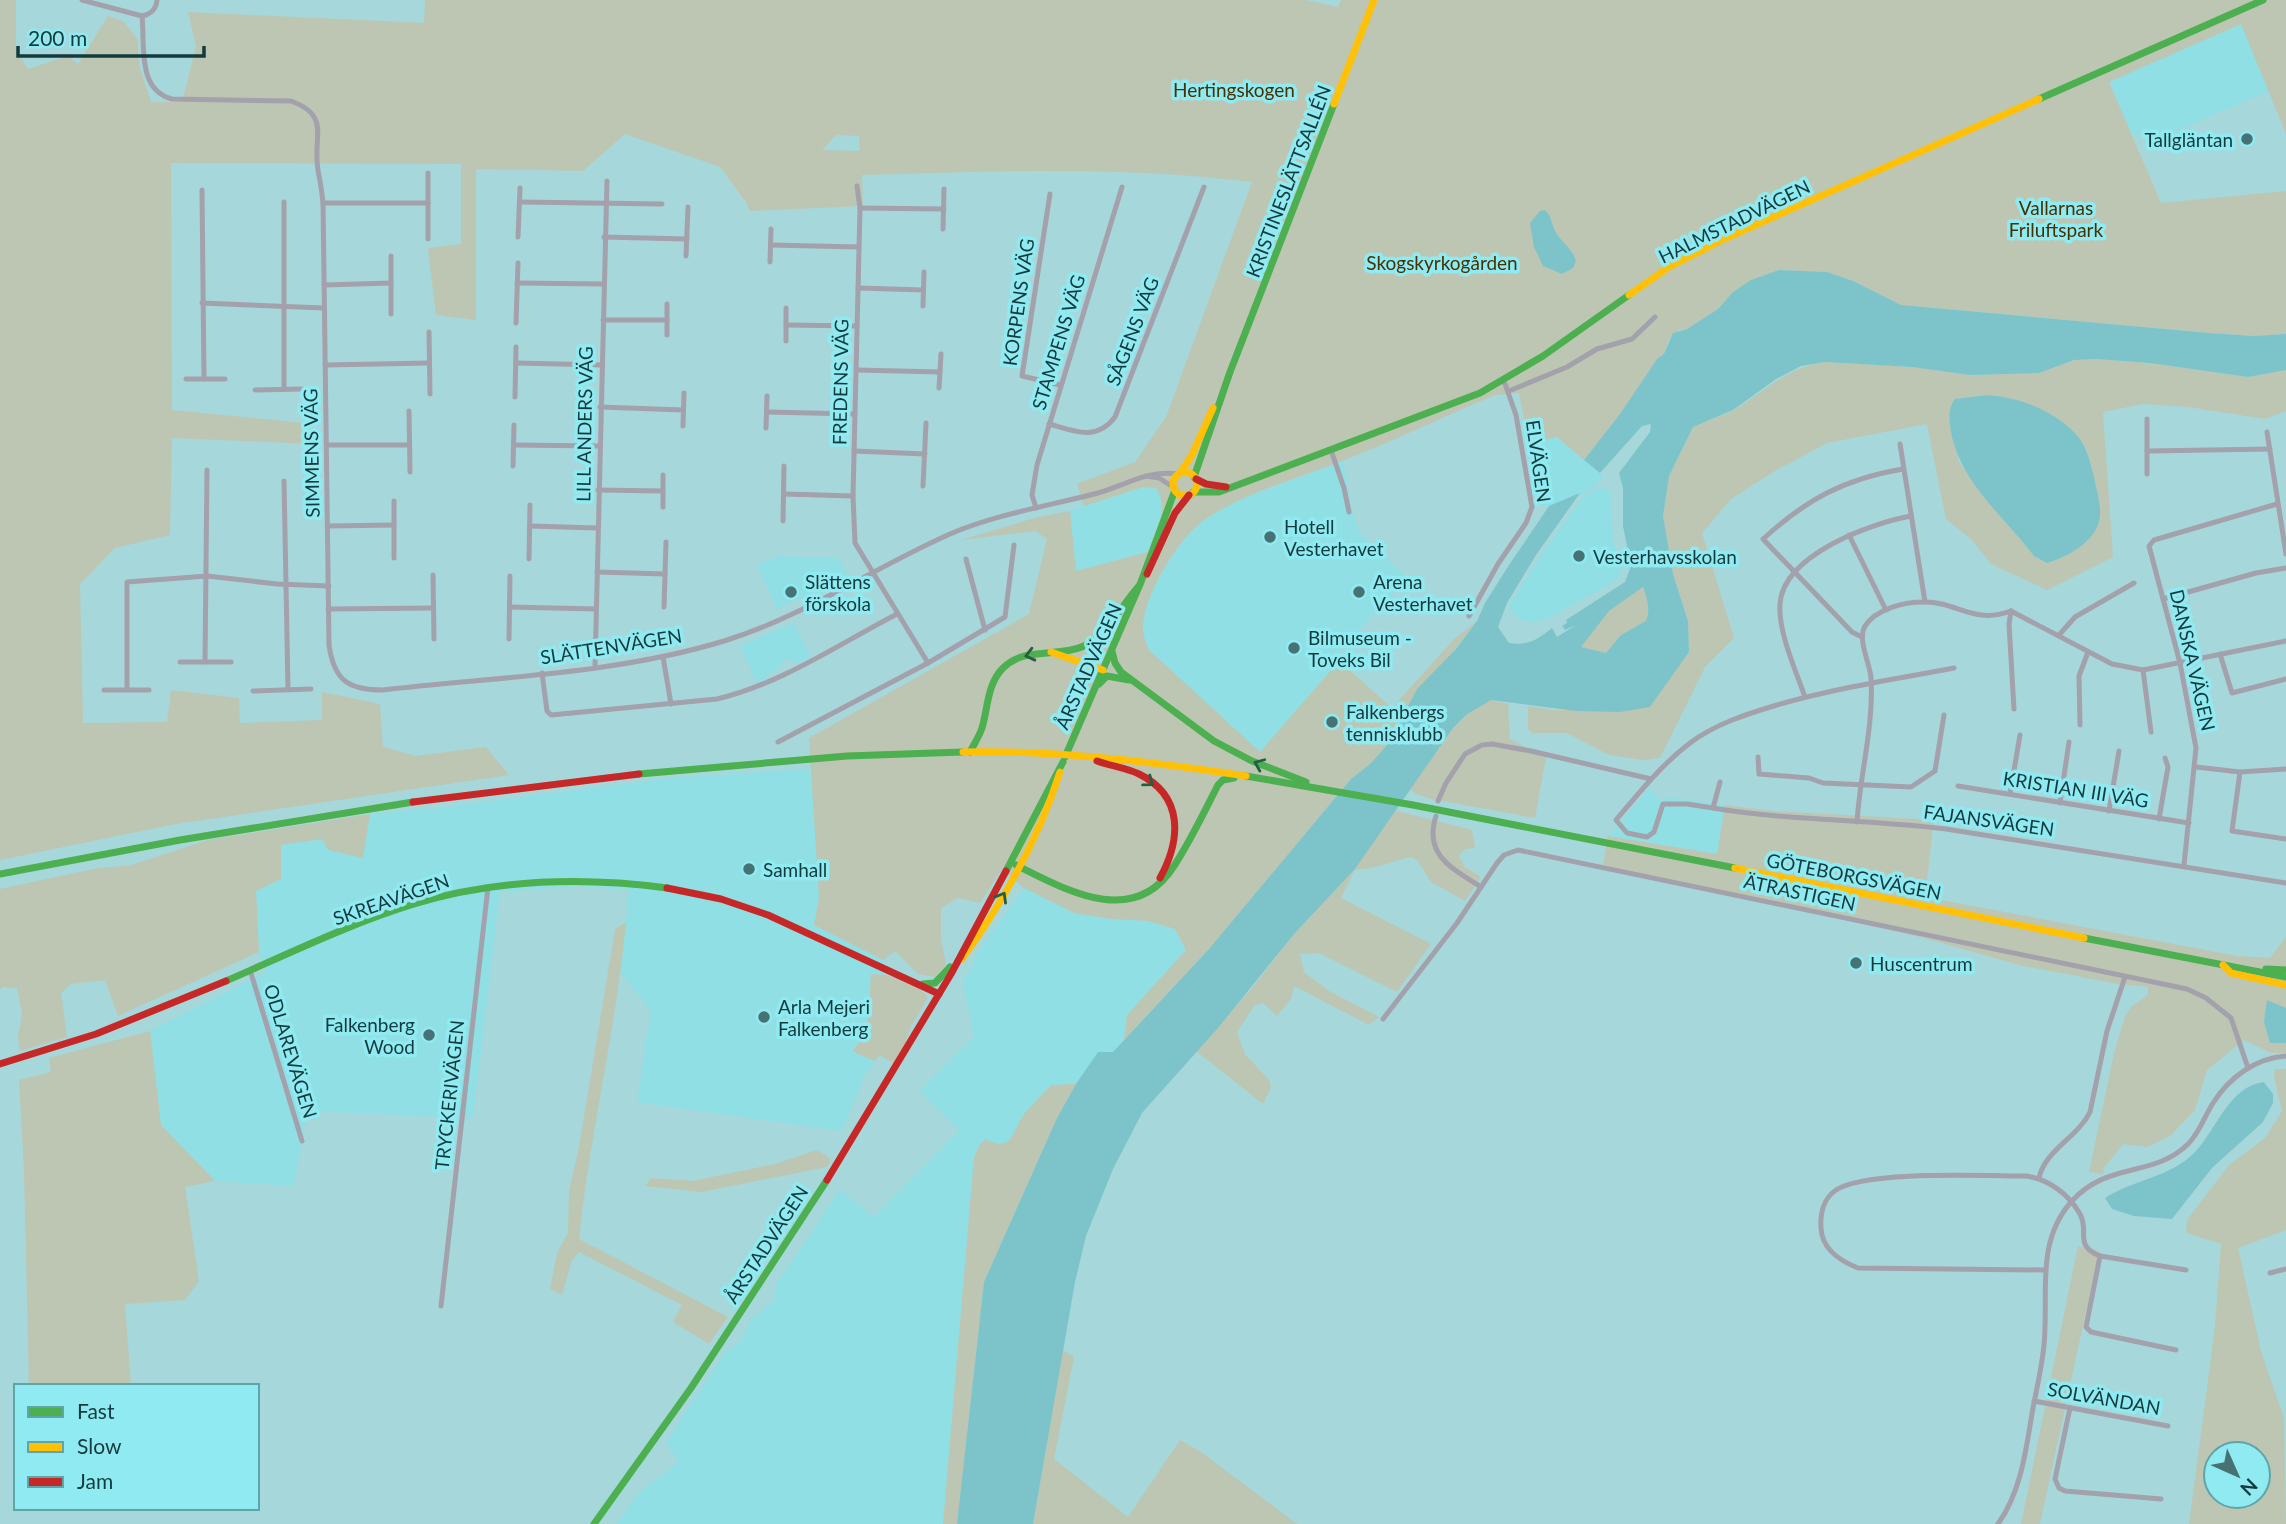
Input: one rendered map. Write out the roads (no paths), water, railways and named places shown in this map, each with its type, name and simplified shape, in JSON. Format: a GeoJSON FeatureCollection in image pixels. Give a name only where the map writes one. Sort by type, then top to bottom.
{"type":"FeatureCollection","features":[{"type":"Feature","properties":{"kind":"main road","name":"KRISTINESLÄTTSALLÉN"},"geometry":{"type":"LineString","coordinates":[[1195,478],[1230,372],[1374,0]]}},
{"type":"Feature","properties":{"kind":"main road","name":"HALMSTADVÄGEN"},"geometry":{"type":"LineString","coordinates":[[1191,493],[1211,493],[1230,487],[1469,398],[1504,381],[1669,267],[1724,239],[2263,0]]}},
{"type":"Feature","properties":{"kind":"main road","name":"KRISTINESLÄTTSALLÉN"},"geometry":{"type":"LineString","coordinates":[[1180,473],[1192,455],[1230,372]]}},
{"type":"Feature","properties":{"kind":"main road"},"geometry":{"type":"LineString","coordinates":[[1195,478],[1197,484],[1191,493],[1181,495],[1174,488],[1174,479],[1180,473],[1188,472],[1206,484],[1230,487]]}},
{"type":"Feature","properties":{"kind":"main road","name":"ÅRSTADVÄGEN"},"geometry":{"type":"LineString","coordinates":[[1142,582],[1174,488]]}},
{"type":"Feature","properties":{"kind":"main road","name":"ÅRSTADVÄGEN"},"geometry":{"type":"LineString","coordinates":[[951,974],[1063,762],[1142,582],[1175,513],[1191,493]]}},
{"type":"Feature","properties":{"kind":"main road"},"geometry":{"type":"LineString","coordinates":[[970,752],[982,731],[991,687],[1000,671],[1024,654],[1081,647],[1090,642],[1108,625],[1142,582]]}},
{"type":"Feature","properties":{"kind":"main road"},"geometry":{"type":"LineString","coordinates":[[1112,649],[1118,667],[1192,726],[1234,752],[1267,768],[1327,789]]}},
{"type":"Feature","properties":{"kind":"main road"},"geometry":{"type":"LineString","coordinates":[[1051,652],[1079,659],[1103,670]]}},
{"type":"Feature","properties":{"kind":"main road"},"geometry":{"type":"LineString","coordinates":[[1092,696],[1107,676],[1127,678],[1136,683]]}},
{"type":"Feature","properties":{"kind":"main road"},"geometry":{"type":"LineString","coordinates":[[0,874],[159,842],[411,803],[613,775],[847,756],[970,752],[1086,757],[1146,762],[1327,789]]}},
{"type":"Feature","properties":{"kind":"main road"},"geometry":{"type":"LineString","coordinates":[[1086,757],[1142,776],[1158,788],[1170,806],[1176,827],[1175,845],[1158,883]]}},
{"type":"Feature","properties":{"kind":"main road","name":"ÅRSTADVÄGEN"},"geometry":{"type":"LineString","coordinates":[[594,1524],[691,1388],[810,1208],[951,974],[986,925],[1019,866],[1050,801],[1063,762]]}},
{"type":"Feature","properties":{"kind":"main road"},"geometry":{"type":"LineString","coordinates":[[1011,863],[1074,893],[1099,901],[1120,901],[1145,894],[1173,868],[1218,785],[1223,780],[1232,778],[1259,779]]}},
{"type":"Feature","properties":{"kind":"main road","name":"GÖTEBORGSVÄGEN"},"geometry":{"type":"LineString","coordinates":[[1327,789],[2286,977]]}},
{"type":"Feature","properties":{"kind":"main road","name":"SKREAVÄGEN"},"geometry":{"type":"LineString","coordinates":[[0,1065],[118,1028],[396,910],[437,897],[488,887],[551,880],[591,880],[664,887],[720,899],[782,920],[939,994]]}},
{"type":"Feature","properties":{"kind":"main road"},"geometry":{"type":"LineString","coordinates":[[923,985],[941,979],[969,936]]}},
{"type":"Feature","properties":{"kind":"main road"},"geometry":{"type":"LineString","coordinates":[[2189,958],[2195,954],[2286,970]]}},
{"type":"Feature","properties":{"kind":"main road"},"geometry":{"type":"LineString","coordinates":[[2222,964],[2231,972],[2286,985]]}},
{"type":"Feature","properties":{"kind":"street"},"geometry":{"type":"LineString","coordinates":[[82,0],[142,16],[154,9],[157,0]]}},
{"type":"Feature","properties":{"kind":"street","name":"SIMMENS VÄG"},"geometry":{"type":"LineString","coordinates":[[142,16],[146,76],[160,95],[172,99],[290,101],[311,111],[318,126],[318,170],[323,203],[331,661],[337,673],[354,688],[383,690]]}},
{"type":"Feature","properties":{"kind":"street"},"geometry":{"type":"LineString","coordinates":[[428,173],[428,239]]}},
{"type":"Feature","properties":{"kind":"street","name":"LILL ANDERS VÄG"},"geometry":{"type":"LineString","coordinates":[[595,667],[607,181]]}},
{"type":"Feature","properties":{"kind":"street","name":"FREDENS VÄG"},"geometry":{"type":"LineString","coordinates":[[858,186],[860,208],[853,496],[855,542],[928,663]]}},
{"type":"Feature","properties":{"kind":"street","name":"STAMPENS VÄG"},"geometry":{"type":"LineString","coordinates":[[1036,508],[1032,483],[1122,187]]}},
{"type":"Feature","properties":{"kind":"street","name":"SÅGENS VÄG"},"geometry":{"type":"LineString","coordinates":[[1049,424],[1091,434],[1101,430],[1115,417],[1204,187]]}},
{"type":"Feature","properties":{"kind":"street"},"geometry":{"type":"LineString","coordinates":[[518,237],[520,188]]}},
{"type":"Feature","properties":{"kind":"street"},"geometry":{"type":"LineString","coordinates":[[943,229],[944,189]]}},
{"type":"Feature","properties":{"kind":"street"},"geometry":{"type":"LineString","coordinates":[[202,190],[204,379]]}},
{"type":"Feature","properties":{"kind":"street","name":"KORPENS VÄG"},"geometry":{"type":"LineString","coordinates":[[1050,194],[1022,376],[1060,385]]}},
{"type":"Feature","properties":{"kind":"street"},"geometry":{"type":"LineString","coordinates":[[284,202],[284,389]]}},
{"type":"Feature","properties":{"kind":"street"},"geometry":{"type":"LineString","coordinates":[[520,202],[662,204]]}},
{"type":"Feature","properties":{"kind":"street"},"geometry":{"type":"LineString","coordinates":[[323,203],[428,203]]}},
{"type":"Feature","properties":{"kind":"street"},"geometry":{"type":"LineString","coordinates":[[686,256],[688,207]]}},
{"type":"Feature","properties":{"kind":"street"},"geometry":{"type":"LineString","coordinates":[[860,208],[943,209]]}},
{"type":"Feature","properties":{"kind":"street"},"geometry":{"type":"LineString","coordinates":[[770,262],[771,229]]}},
{"type":"Feature","properties":{"kind":"street"},"geometry":{"type":"LineString","coordinates":[[604,237],[687,239]]}},
{"type":"Feature","properties":{"kind":"street"},"geometry":{"type":"LineString","coordinates":[[771,245],[859,247]]}},
{"type":"Feature","properties":{"kind":"street"},"geometry":{"type":"LineString","coordinates":[[391,256],[391,314]]}},
{"type":"Feature","properties":{"kind":"street"},"geometry":{"type":"LineString","coordinates":[[516,323],[518,263]]}},
{"type":"Feature","properties":{"kind":"street"},"geometry":{"type":"LineString","coordinates":[[923,306],[924,272]]}},
{"type":"Feature","properties":{"kind":"street"},"geometry":{"type":"LineString","coordinates":[[324,285],[390,283]]}},
{"type":"Feature","properties":{"kind":"street"},"geometry":{"type":"LineString","coordinates":[[517,283],[603,284]]}},
{"type":"Feature","properties":{"kind":"street"},"geometry":{"type":"LineString","coordinates":[[858,288],[923,290]]}},
{"type":"Feature","properties":{"kind":"street"},"geometry":{"type":"LineString","coordinates":[[202,303],[324,308]]}},
{"type":"Feature","properties":{"kind":"street"},"geometry":{"type":"LineString","coordinates":[[667,304],[667,335]]}},
{"type":"Feature","properties":{"kind":"street"},"geometry":{"type":"LineString","coordinates":[[786,308],[786,341]]}},
{"type":"Feature","properties":{"kind":"street"},"geometry":{"type":"LineString","coordinates":[[1509,391],[1567,367],[1597,349],[1632,339],[1655,317]]}},
{"type":"Feature","properties":{"kind":"street"},"geometry":{"type":"LineString","coordinates":[[603,320],[667,320]]}},
{"type":"Feature","properties":{"kind":"street"},"geometry":{"type":"LineString","coordinates":[[786,325],[857,326]]}},
{"type":"Feature","properties":{"kind":"street"},"geometry":{"type":"LineString","coordinates":[[429,332],[430,394]]}},
{"type":"Feature","properties":{"kind":"street"},"geometry":{"type":"LineString","coordinates":[[515,397],[516,347]]}},
{"type":"Feature","properties":{"kind":"street"},"geometry":{"type":"LineString","coordinates":[[939,388],[941,354]]}},
{"type":"Feature","properties":{"kind":"street"},"geometry":{"type":"LineString","coordinates":[[325,365],[429,363]]}},
{"type":"Feature","properties":{"kind":"street"},"geometry":{"type":"LineString","coordinates":[[516,363],[601,365]]}},
{"type":"Feature","properties":{"kind":"street"},"geometry":{"type":"LineString","coordinates":[[856,370],[940,372]]}},
{"type":"Feature","properties":{"kind":"street"},"geometry":{"type":"LineString","coordinates":[[186,379],[225,379]]}},
{"type":"Feature","properties":{"kind":"street","name":"ELVÄGEN"},"geometry":{"type":"LineString","coordinates":[[1469,616],[1498,564],[1526,523],[1532,507],[1522,445],[1509,391],[1504,381]]}},
{"type":"Feature","properties":{"kind":"street"},"geometry":{"type":"LineString","coordinates":[[255,390],[303,389]]}},
{"type":"Feature","properties":{"kind":"street"},"geometry":{"type":"LineString","coordinates":[[683,426],[684,393]]}},
{"type":"Feature","properties":{"kind":"street"},"geometry":{"type":"LineString","coordinates":[[766,428],[767,396]]}},
{"type":"Feature","properties":{"kind":"street"},"geometry":{"type":"LineString","coordinates":[[600,407],[683,410]]}},
{"type":"Feature","properties":{"kind":"street"},"geometry":{"type":"LineString","coordinates":[[409,411],[410,472]]}},
{"type":"Feature","properties":{"kind":"street"},"geometry":{"type":"LineString","coordinates":[[767,412],[854,414]]}},
{"type":"Feature","properties":{"kind":"street"},"geometry":{"type":"LineString","coordinates":[[2147,419],[2147,474]]}},
{"type":"Feature","properties":{"kind":"street"},"geometry":{"type":"LineString","coordinates":[[923,486],[926,424]]}},
{"type":"Feature","properties":{"kind":"street"},"geometry":{"type":"LineString","coordinates":[[513,466],[514,425]]}},
{"type":"Feature","properties":{"kind":"street"},"geometry":{"type":"LineString","coordinates":[[2267,432],[2277,504],[2284,523],[2286,554]]}},
{"type":"Feature","properties":{"kind":"street"},"geometry":{"type":"LineString","coordinates":[[1900,444],[1925,602]]}},
{"type":"Feature","properties":{"kind":"street"},"geometry":{"type":"LineString","coordinates":[[327,445],[409,445]]}},
{"type":"Feature","properties":{"kind":"street"},"geometry":{"type":"LineString","coordinates":[[514,445],[599,446]]}},
{"type":"Feature","properties":{"kind":"street"},"geometry":{"type":"LineString","coordinates":[[2147,451],[2270,449]]}},
{"type":"Feature","properties":{"kind":"street"},"geometry":{"type":"LineString","coordinates":[[1331,450],[1345,488],[1349,512]]}},
{"type":"Feature","properties":{"kind":"street"},"geometry":{"type":"LineString","coordinates":[[854,451],[925,454]]}},
{"type":"Feature","properties":{"kind":"street"},"geometry":{"type":"LineString","coordinates":[[783,521],[784,466]]}},
{"type":"Feature","properties":{"kind":"street"},"geometry":{"type":"LineString","coordinates":[[1862,637],[1852,632],[1763,540],[1790,514],[1811,501],[1861,478],[1903,469]]}},
{"type":"Feature","properties":{"kind":"street"},"geometry":{"type":"LineString","coordinates":[[205,662],[207,470]]}},
{"type":"Feature","properties":{"kind":"street","name":"SLÄTTENVÄGEN"},"geometry":{"type":"LineString","coordinates":[[383,690],[595,667],[663,657],[727,640],[810,607],[947,536],[978,523],[1101,492],[1162,472],[1180,473]]}},
{"type":"Feature","properties":{"kind":"street"},"geometry":{"type":"LineString","coordinates":[[663,475],[663,507]]}},
{"type":"Feature","properties":{"kind":"street"},"geometry":{"type":"LineString","coordinates":[[1146,476],[1159,478],[1174,488]]}},
{"type":"Feature","properties":{"kind":"street"},"geometry":{"type":"LineString","coordinates":[[284,481],[288,689]]}},
{"type":"Feature","properties":{"kind":"street"},"geometry":{"type":"LineString","coordinates":[[598,490],[663,491]]}},
{"type":"Feature","properties":{"kind":"street"},"geometry":{"type":"LineString","coordinates":[[784,494],[853,496]]}},
{"type":"Feature","properties":{"kind":"street"},"geometry":{"type":"LineString","coordinates":[[394,500],[394,558]]}},
{"type":"Feature","properties":{"kind":"street","name":"DANSKA VÄGEN"},"geometry":{"type":"LineString","coordinates":[[2184,866],[2196,767],[2194,732],[2180,663],[2149,546],[2154,541],[2277,504]]}},
{"type":"Feature","properties":{"kind":"street"},"geometry":{"type":"LineString","coordinates":[[529,559],[530,505]]}},
{"type":"Feature","properties":{"kind":"street"},"geometry":{"type":"LineString","coordinates":[[1805,697],[1784,633],[1780,604],[1783,591],[1795,573],[1824,548],[1884,521],[1911,516]]}},
{"type":"Feature","properties":{"kind":"street"},"geometry":{"type":"LineString","coordinates":[[328,526],[394,525]]}},
{"type":"Feature","properties":{"kind":"street"},"geometry":{"type":"LineString","coordinates":[[530,526],[597,528]]}},
{"type":"Feature","properties":{"kind":"street"},"geometry":{"type":"LineString","coordinates":[[1849,535],[1886,610]]}},
{"type":"Feature","properties":{"kind":"street"},"geometry":{"type":"LineString","coordinates":[[664,607],[666,542]]}},
{"type":"Feature","properties":{"kind":"street"},"geometry":{"type":"LineString","coordinates":[[778,742],[928,663],[1005,618],[1014,545]]}},
{"type":"Feature","properties":{"kind":"street"},"geometry":{"type":"LineString","coordinates":[[966,559],[985,630]]}},
{"type":"Feature","properties":{"kind":"street"},"geometry":{"type":"LineString","coordinates":[[2163,599],[2256,573],[2286,568]]}},
{"type":"Feature","properties":{"kind":"street"},"geometry":{"type":"LineString","coordinates":[[597,572],[665,574]]}},
{"type":"Feature","properties":{"kind":"street"},"geometry":{"type":"LineString","coordinates":[[433,575],[434,639]]}},
{"type":"Feature","properties":{"kind":"street"},"geometry":{"type":"LineString","coordinates":[[127,689],[127,582],[206,576],[288,585],[329,586]]}},
{"type":"Feature","properties":{"kind":"street"},"geometry":{"type":"LineString","coordinates":[[509,639],[510,576]]}},
{"type":"Feature","properties":{"kind":"street"},"geometry":{"type":"LineString","coordinates":[[2059,635],[2075,617],[2134,583]]}},
{"type":"Feature","properties":{"kind":"street"},"geometry":{"type":"LineString","coordinates":[[1857,822],[1870,721],[1871,684],[1862,637],[1867,623],[1886,610],[1925,602],[1980,616],[1990,617],[2011,611],[2112,664],[2143,670],[2286,641]]}},
{"type":"Feature","properties":{"kind":"street"},"geometry":{"type":"LineString","coordinates":[[510,607],[596,609]]}},
{"type":"Feature","properties":{"kind":"street"},"geometry":{"type":"LineString","coordinates":[[328,609],[433,608]]}},
{"type":"Feature","properties":{"kind":"street"},"geometry":{"type":"LineString","coordinates":[[2011,611],[2009,624],[2014,709]]}},
{"type":"Feature","properties":{"kind":"street"},"geometry":{"type":"LineString","coordinates":[[542,673],[547,711],[551,715],[717,699],[755,688],[897,614]]}},
{"type":"Feature","properties":{"kind":"street"},"geometry":{"type":"LineString","coordinates":[[2080,725],[2079,676],[2088,652]]}},
{"type":"Feature","properties":{"kind":"street"},"geometry":{"type":"LineString","coordinates":[[2220,654],[2232,693],[2286,679]]}},
{"type":"Feature","properties":{"kind":"street"},"geometry":{"type":"LineString","coordinates":[[663,657],[671,704]]}},
{"type":"Feature","properties":{"kind":"street"},"geometry":{"type":"LineString","coordinates":[[180,662],[231,662]]}},
{"type":"Feature","properties":{"kind":"street"},"geometry":{"type":"LineString","coordinates":[[1438,801],[1465,754],[1482,744],[1531,751],[1651,779],[1701,736],[1740,717],[1843,688],[1954,668]]}},
{"type":"Feature","properties":{"kind":"street"},"geometry":{"type":"LineString","coordinates":[[2143,670],[2151,732]]}},
{"type":"Feature","properties":{"kind":"street"},"geometry":{"type":"LineString","coordinates":[[253,691],[311,689]]}},
{"type":"Feature","properties":{"kind":"street"},"geometry":{"type":"LineString","coordinates":[[104,690],[149,690]]}},
{"type":"Feature","properties":{"kind":"street"},"geometry":{"type":"LineString","coordinates":[[1758,757],[1759,774],[1809,778],[1823,783],[1911,787],[1935,771],[1944,715]]}},
{"type":"Feature","properties":{"kind":"street"},"geometry":{"type":"LineString","coordinates":[[2010,794],[2020,735]]}},
{"type":"Feature","properties":{"kind":"street"},"geometry":{"type":"LineString","coordinates":[[2060,803],[2069,742]]}},
{"type":"Feature","properties":{"kind":"street"},"geometry":{"type":"LineString","coordinates":[[2109,811],[2119,751]]}},
{"type":"Feature","properties":{"kind":"street"},"geometry":{"type":"LineString","coordinates":[[2159,819],[2168,767],[2165,758]]}},
{"type":"Feature","properties":{"kind":"street"},"geometry":{"type":"LineString","coordinates":[[2196,767],[2240,772],[2286,769]]}},
{"type":"Feature","properties":{"kind":"street"},"geometry":{"type":"LineString","coordinates":[[2240,772],[2232,831],[2286,839]]}},
{"type":"Feature","properties":{"kind":"street","name":"FAJANSVÄGEN"},"geometry":{"type":"LineString","coordinates":[[1651,779],[1616,820],[1627,833],[1647,837],[1654,832],[1663,804],[1687,804],[1779,818],[1946,829],[2286,883]]}},
{"type":"Feature","properties":{"kind":"street"},"geometry":{"type":"LineString","coordinates":[[1713,808],[1720,782]]}},
{"type":"Feature","properties":{"kind":"street","name":"KRISTIAN III VÄG"},"geometry":{"type":"LineString","coordinates":[[1958,786],[2189,823]]}},
{"type":"Feature","properties":{"kind":"street"},"geometry":{"type":"LineString","coordinates":[[1436,816],[1432,832],[1434,848],[1448,865],[1481,887]]}},
{"type":"Feature","properties":{"kind":"street","name":"ÄTRASTIGEN"},"geometry":{"type":"LineString","coordinates":[[1383,1020],[1457,923],[1504,855],[1518,850],[2187,989],[2220,1007],[2231,1018],[2248,1068]]}},
{"type":"Feature","properties":{"kind":"street","name":"TRYCKERIVÄGEN"},"geometry":{"type":"LineString","coordinates":[[441,1306],[488,887]]}},
{"type":"Feature","properties":{"kind":"street","name":"ODLAREVÄGEN"},"geometry":{"type":"LineString","coordinates":[[250,970],[302,1141]]}},
{"type":"Feature","properties":{"kind":"street"},"geometry":{"type":"LineString","coordinates":[[2039,1178],[2043,1165],[2084,1123],[2090,1112],[2107,1031],[2124,977]]}},
{"type":"Feature","properties":{"kind":"street"},"geometry":{"type":"LineString","coordinates":[[1998,1524],[2016,1489],[2045,1343],[2046,1252],[2053,1231],[2071,1202],[2099,1179],[2156,1163],[2176,1154],[2196,1135],[2222,1090],[2248,1068],[2269,1058],[2286,1056]]}},
{"type":"Feature","properties":{"kind":"street"},"geometry":{"type":"LineString","coordinates":[[2045,1270],[1858,1268],[1842,1262],[1831,1251],[1820,1229],[1824,1202],[1844,1185],[1877,1178],[2039,1178],[2053,1184],[2081,1214],[2083,1238],[2087,1248],[2101,1255],[2186,1270]]}},
{"type":"Feature","properties":{"kind":"street"},"geometry":{"type":"LineString","coordinates":[[2101,1255],[2086,1327],[2091,1332],[2176,1350]]}},
{"type":"Feature","properties":{"kind":"street"},"geometry":{"type":"LineString","coordinates":[[2270,1273],[2286,1269]]}},
{"type":"Feature","properties":{"kind":"street","name":"SOLVÄNDAN"},"geometry":{"type":"LineString","coordinates":[[2034,1401],[2168,1426]]}},
{"type":"Feature","properties":{"kind":"street"},"geometry":{"type":"LineString","coordinates":[[2070,1408],[2055,1479],[2059,1488],[2065,1491],[2161,1499]]}},
{"type":"Feature","properties":{"kind":"place","name":"Tallgläntan"},"geometry":{"type":"Point","coordinates":[2247,139]}},
{"type":"Feature","properties":{"kind":"place","name":"Hotell Vesterhavet"},"geometry":{"type":"Point","coordinates":[1270,537]}},
{"type":"Feature","properties":{"kind":"place","name":"Vesterhavsskolan"},"geometry":{"type":"Point","coordinates":[1579,556]}},
{"type":"Feature","properties":{"kind":"place","name":"Slättens förskola"},"geometry":{"type":"Point","coordinates":[791,592]}},
{"type":"Feature","properties":{"kind":"place","name":"Arena Vesterhavet"},"geometry":{"type":"Point","coordinates":[1359,592]}},
{"type":"Feature","properties":{"kind":"place","name":"Bilmuseum - Toveks Bil"},"geometry":{"type":"Point","coordinates":[1294,648]}},
{"type":"Feature","properties":{"kind":"place","name":"Falkenbergs tennisklubb"},"geometry":{"type":"Point","coordinates":[1332,722]}},
{"type":"Feature","properties":{"kind":"place","name":"Samhall"},"geometry":{"type":"Point","coordinates":[749,869]}},
{"type":"Feature","properties":{"kind":"place","name":"Huscentrum"},"geometry":{"type":"Point","coordinates":[1856,963]}},
{"type":"Feature","properties":{"kind":"place","name":"Arla Mejeri Falkenberg"},"geometry":{"type":"Point","coordinates":[764,1017]}},
{"type":"Feature","properties":{"kind":"place","name":"Falkenberg Wood"},"geometry":{"type":"Point","coordinates":[429,1035]}},
{"type":"Feature","properties":{"kind":"park label","name":"Hertingskogen"},"geometry":{"type":"Point","coordinates":[1234,89]}},
{"type":"Feature","properties":{"kind":"park label","name":"Vallarnas Friluftspark"},"geometry":{"type":"Point","coordinates":[2056,218]}},
{"type":"Feature","properties":{"kind":"park label","name":"Skogskyrkogården"},"geometry":{"type":"Point","coordinates":[1442,262]}}]}
